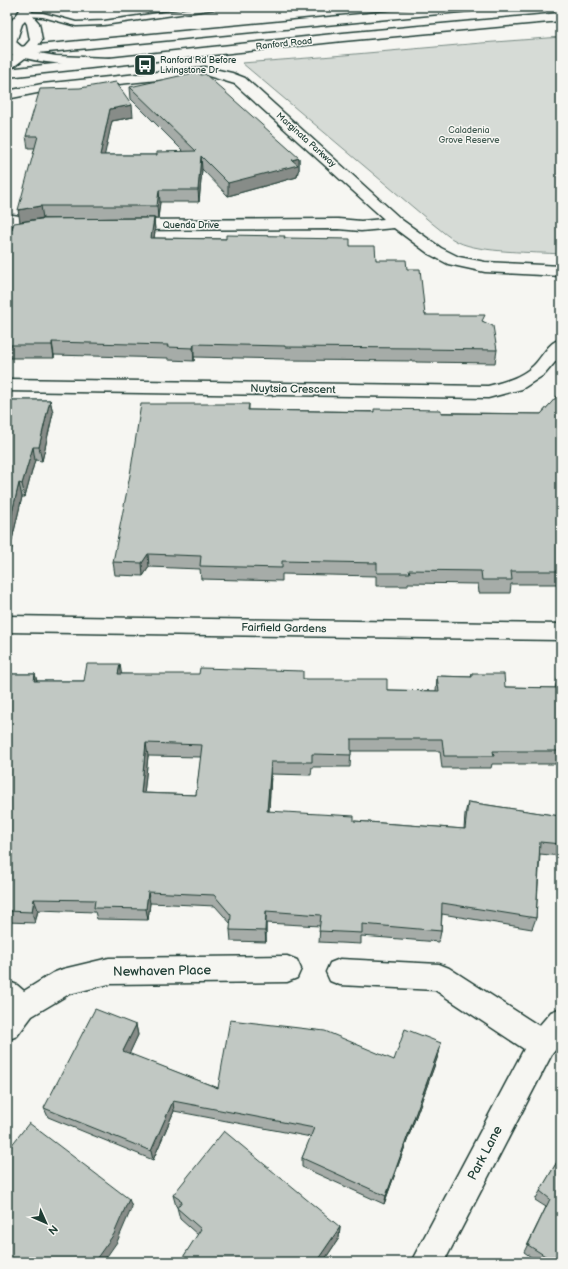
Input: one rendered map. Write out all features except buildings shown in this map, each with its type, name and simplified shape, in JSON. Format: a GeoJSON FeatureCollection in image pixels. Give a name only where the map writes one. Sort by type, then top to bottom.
{"type":"FeatureCollection","features":[{"type":"Feature","properties":{"kind":"street","name":"Ranford Road"},"geometry":{"type":"LineString","coordinates":[[20,52],[470,7]]}},
{"type":"Feature","properties":{"kind":"street"},"geometry":{"type":"LineString","coordinates":[[36,40],[33,23],[26,10],[16,23],[10,42],[20,52],[46,59],[110,62]]}},
{"type":"Feature","properties":{"kind":"street","name":"Ranford Road"},"geometry":{"type":"LineString","coordinates":[[7,73],[343,37],[561,17]]}},
{"type":"Feature","properties":{"kind":"street"},"geometry":{"type":"LineString","coordinates":[[36,40],[47,45],[80,46]]}},
{"type":"Feature","properties":{"kind":"street"},"geometry":{"type":"LineString","coordinates":[[7,65],[20,52],[36,40]]}},
{"type":"Feature","properties":{"kind":"street","name":"Marginata Parkway"},"geometry":{"type":"LineString","coordinates":[[7,95],[31,90],[205,71],[227,76],[240,81],[397,222],[435,252],[454,261],[484,266],[561,271]]}},
{"type":"Feature","properties":{"kind":"street"},"geometry":{"type":"LineString","coordinates":[[7,108],[31,90]]}},
{"type":"Feature","properties":{"kind":"street","name":"Quenda Drive"},"geometry":{"type":"LineString","coordinates":[[338,224],[378,205]]}},
{"type":"Feature","properties":{"kind":"street"},"geometry":{"type":"LineString","coordinates":[[7,219],[50,225],[7,231]]}},
{"type":"Feature","properties":{"kind":"street","name":"Quenda Drive"},"geometry":{"type":"LineString","coordinates":[[113,225],[338,224],[361,226],[397,222]]}},
{"type":"Feature","properties":{"kind":"street","name":"Nuytsia Crescent"},"geometry":{"type":"LineString","coordinates":[[7,385],[488,392],[516,386],[540,370],[561,344]]}},
{"type":"Feature","properties":{"kind":"street","name":"Fairfield Gardens"},"geometry":{"type":"LineString","coordinates":[[7,624],[561,632]]}},
{"type":"Feature","properties":{"kind":"street","name":"Newhaven Place"},"geometry":{"type":"LineString","coordinates":[[12,1009],[63,982],[109,971],[287,969]]}},
{"type":"Feature","properties":{"kind":"street"},"geometry":{"type":"LineString","coordinates":[[340,972],[439,977],[542,1044]]}},
{"type":"Feature","properties":{"kind":"street","name":"Park Lane"},"geometry":{"type":"LineString","coordinates":[[427,1262],[542,1044],[561,1022]]}},
{"type":"Feature","properties":{"kind":"lane"},"geometry":{"type":"LineString","coordinates":[[26,10],[76,24],[104,23],[216,7]]}},
{"type":"Feature","properties":{"kind":"green space","name":"Caladenia Grove Reserve"},"geometry":{"type":"Polygon","coordinates":[[[561,37],[561,254],[494,250],[468,246],[458,242],[433,224],[242,63],[481,43],[561,37]]]}},
{"type":"Feature","properties":{"kind":"place","name":"Ranford Rd Before Livingstone Dr"},"geometry":{"type":"Point","coordinates":[145,65]}}]}
